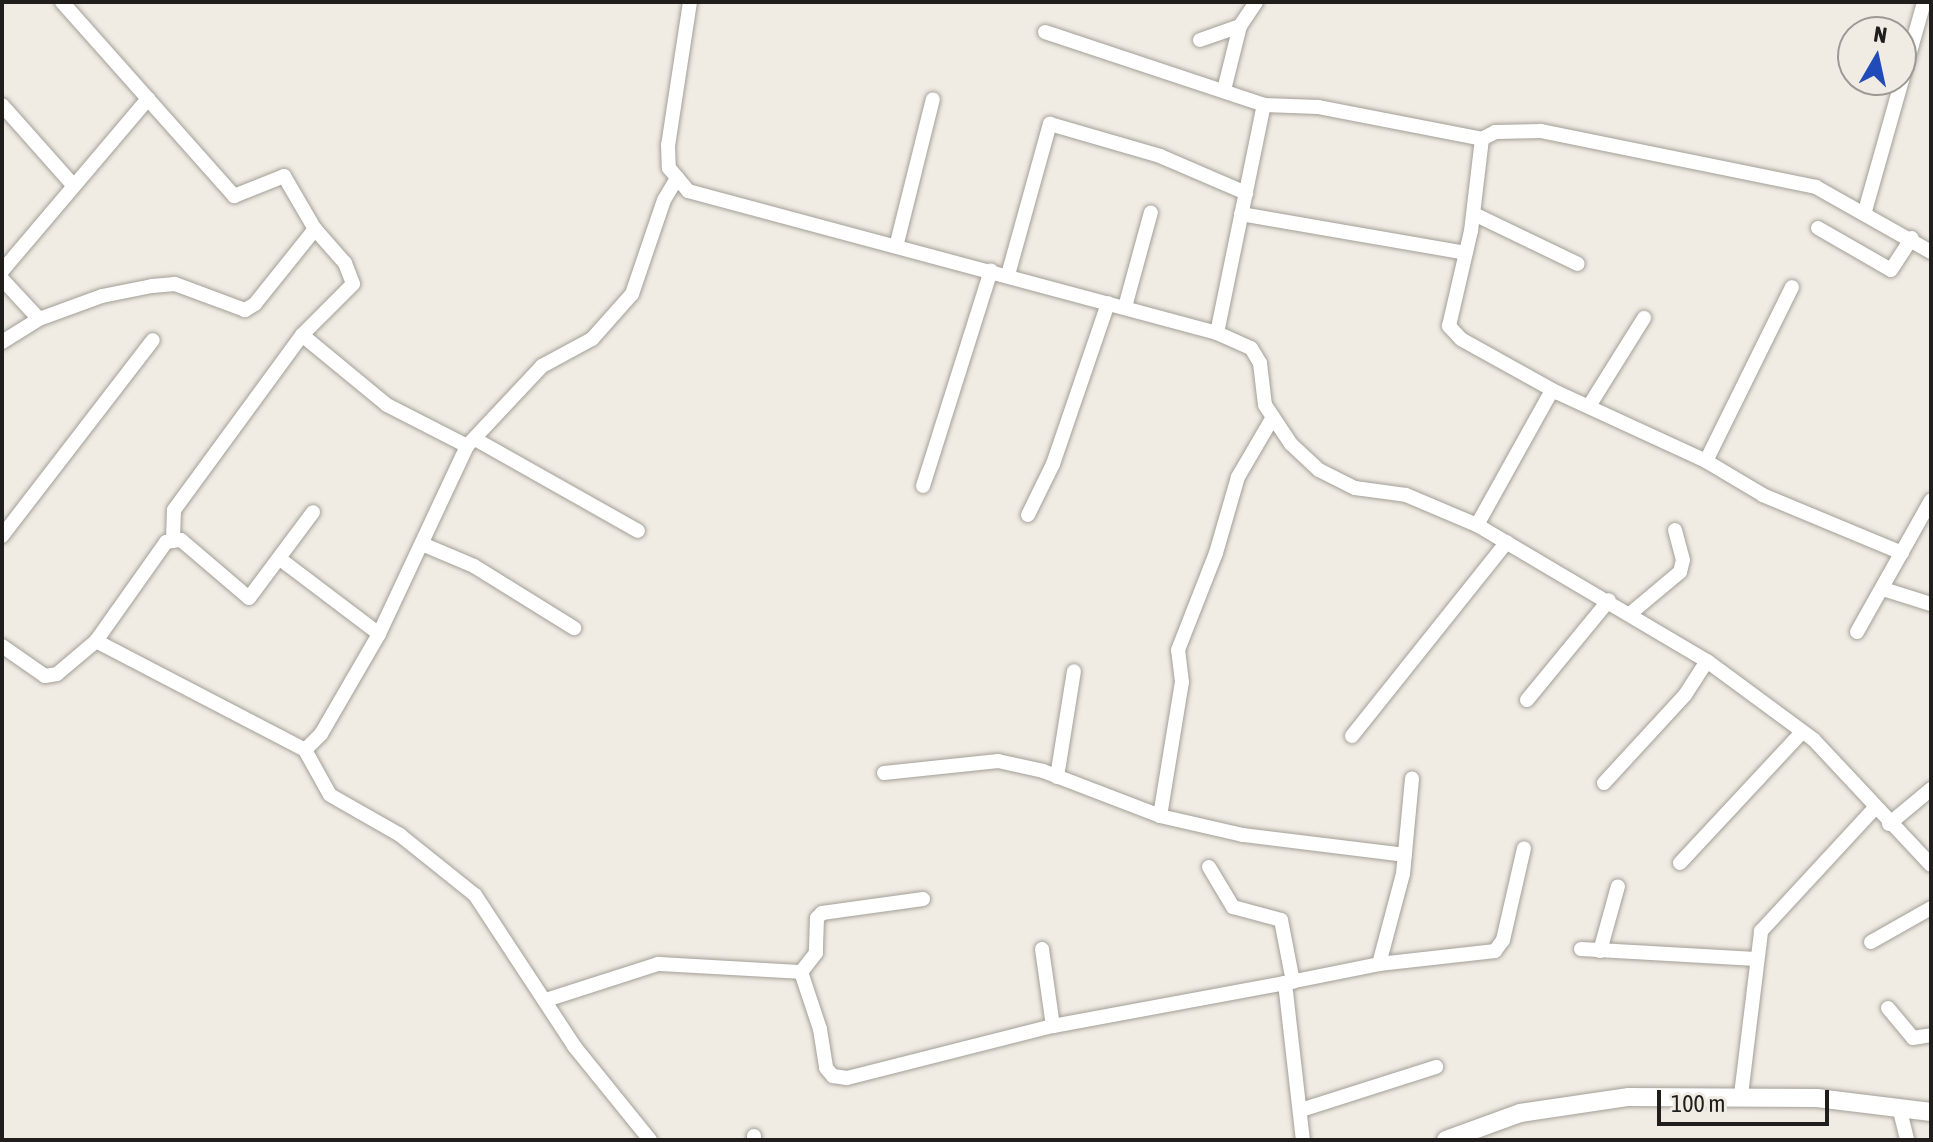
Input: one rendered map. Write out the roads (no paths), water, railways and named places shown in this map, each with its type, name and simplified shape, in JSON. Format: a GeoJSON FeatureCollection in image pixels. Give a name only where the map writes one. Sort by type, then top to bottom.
{"type":"FeatureCollection","features":[{"type":"Feature","properties":{"kind":"street"},"geometry":{"type":"LineString","coordinates":[[2,646],[45,676],[57,674],[96,641],[173,539],[174,510],[302,335],[353,284],[345,263],[315,229],[284,176],[234,196],[62,2]]}},
{"type":"Feature","properties":{"kind":"street"},"geometry":{"type":"LineString","coordinates":[[690,2],[668,145],[669,168],[688,191],[897,243],[1217,333],[1251,348],[1273,417],[1291,444],[1319,470],[1355,488],[1406,495],[1477,525],[1631,613],[1707,661],[1802,732],[1931,865]]}},
{"type":"Feature","properties":{"kind":"street"},"geometry":{"type":"LineString","coordinates":[[1224,90],[1240,26],[1256,2]]}},
{"type":"Feature","properties":{"kind":"street"},"geometry":{"type":"LineString","coordinates":[[1865,211],[1924,2]]}},
{"type":"Feature","properties":{"kind":"street"},"geometry":{"type":"LineString","coordinates":[[1200,40],[1240,26]]}},
{"type":"Feature","properties":{"kind":"street"},"geometry":{"type":"LineString","coordinates":[[1045,32],[1264,105],[1318,107],[1482,139],[1495,132],[1541,131],[1816,187],[1865,211],[1931,252]]}},
{"type":"Feature","properties":{"kind":"street"},"geometry":{"type":"LineString","coordinates":[[2,271],[148,99]]}},
{"type":"Feature","properties":{"kind":"street"},"geometry":{"type":"LineString","coordinates":[[897,243],[933,99]]}},
{"type":"Feature","properties":{"kind":"street"},"geometry":{"type":"LineString","coordinates":[[2,105],[74,186]]}},
{"type":"Feature","properties":{"kind":"street"},"geometry":{"type":"LineString","coordinates":[[1217,333],[1264,105]]}},
{"type":"Feature","properties":{"kind":"street"},"geometry":{"type":"LineString","coordinates":[[1008,275],[1050,124],[1160,156],[1246,193]]}},
{"type":"Feature","properties":{"kind":"street"},"geometry":{"type":"LineString","coordinates":[[1482,139],[1474,214],[1450,315],[1453,333],[1552,390],[1706,461],[1763,495],[1902,553]]}},
{"type":"Feature","properties":{"kind":"street"},"geometry":{"type":"LineString","coordinates":[[305,750],[321,734],[379,634],[471,442],[542,366],[592,339],[632,294],[664,200],[677,178]]}},
{"type":"Feature","properties":{"kind":"street"},"geometry":{"type":"LineString","coordinates":[[1125,307],[1151,212]]}},
{"type":"Feature","properties":{"kind":"street"},"geometry":{"type":"LineString","coordinates":[[1241,214],[1466,253]]}},
{"type":"Feature","properties":{"kind":"street"},"geometry":{"type":"LineString","coordinates":[[1474,214],[1578,264]]}},
{"type":"Feature","properties":{"kind":"street"},"geometry":{"type":"LineString","coordinates":[[1818,228],[1891,270],[1912,238]]}},
{"type":"Feature","properties":{"kind":"street"},"geometry":{"type":"LineString","coordinates":[[2,342],[39,319],[102,296],[175,284],[245,310],[255,304],[315,229]]}},
{"type":"Feature","properties":{"kind":"street"},"geometry":{"type":"LineString","coordinates":[[923,486],[991,270]]}},
{"type":"Feature","properties":{"kind":"street"},"geometry":{"type":"LineString","coordinates":[[2,279],[39,319]]}},
{"type":"Feature","properties":{"kind":"street"},"geometry":{"type":"LineString","coordinates":[[1706,461],[1792,287]]}},
{"type":"Feature","properties":{"kind":"street"},"geometry":{"type":"LineString","coordinates":[[1028,515],[1053,464],[1108,303]]}},
{"type":"Feature","properties":{"kind":"street"},"geometry":{"type":"LineString","coordinates":[[1589,406],[1644,318]]}},
{"type":"Feature","properties":{"kind":"street"},"geometry":{"type":"LineString","coordinates":[[302,335],[387,405],[451,442],[471,442],[638,531]]}},
{"type":"Feature","properties":{"kind":"street"},"geometry":{"type":"LineString","coordinates":[[2,536],[153,340]]}},
{"type":"Feature","properties":{"kind":"street"},"geometry":{"type":"LineString","coordinates":[[1477,525],[1552,390]]}},
{"type":"Feature","properties":{"kind":"street"},"geometry":{"type":"LineString","coordinates":[[1160,816],[1182,682],[1178,650],[1216,553],[1238,477],[1273,417]]}},
{"type":"Feature","properties":{"kind":"street"},"geometry":{"type":"LineString","coordinates":[[1857,632],[1931,500]]}},
{"type":"Feature","properties":{"kind":"street"},"geometry":{"type":"LineString","coordinates":[[173,539],[181,540],[249,598],[313,512]]}},
{"type":"Feature","properties":{"kind":"street"},"geometry":{"type":"LineString","coordinates":[[1631,613],[1680,572],[1683,560],[1675,530]]}},
{"type":"Feature","properties":{"kind":"street"},"geometry":{"type":"LineString","coordinates":[[1352,736],[1507,542]]}},
{"type":"Feature","properties":{"kind":"street"},"geometry":{"type":"LineString","coordinates":[[422,544],[474,566],[574,628]]}},
{"type":"Feature","properties":{"kind":"street"},"geometry":{"type":"LineString","coordinates":[[280,559],[379,634]]}},
{"type":"Feature","properties":{"kind":"street"},"geometry":{"type":"LineString","coordinates":[[1883,589],[1931,604]]}},
{"type":"Feature","properties":{"kind":"street"},"geometry":{"type":"LineString","coordinates":[[1527,700],[1609,600]]}},
{"type":"Feature","properties":{"kind":"street"},"geometry":{"type":"LineString","coordinates":[[96,641],[305,750],[330,795],[400,835],[475,895],[574,1046],[650,1140]]}},
{"type":"Feature","properties":{"kind":"street"},"geometry":{"type":"LineString","coordinates":[[1604,783],[1685,695],[1707,661]]}},
{"type":"Feature","properties":{"kind":"street"},"geometry":{"type":"LineString","coordinates":[[1057,777],[1074,671]]}},
{"type":"Feature","properties":{"kind":"street"},"geometry":{"type":"LineString","coordinates":[[1680,863],[1802,732]]}},
{"type":"Feature","properties":{"kind":"street"},"geometry":{"type":"LineString","coordinates":[[884,773],[998,761],[1057,777],[1160,816],[1243,835],[1405,855]]}},
{"type":"Feature","properties":{"kind":"street"},"geometry":{"type":"LineString","coordinates":[[1379,964],[1405,855],[1412,778]]}},
{"type":"Feature","properties":{"kind":"street"},"geometry":{"type":"LineString","coordinates":[[1889,824],[1931,789]]}},
{"type":"Feature","properties":{"kind":"street"},"geometry":{"type":"LineString","coordinates":[[1741,1095],[1756,959],[1766,924],[1875,808]]}},
{"type":"Feature","properties":{"kind":"street"},"geometry":{"type":"LineString","coordinates":[[801,972],[820,1029],[826,1068],[833,1076],[898,1067],[1053,1026],[1379,964],[1495,951],[1503,940],[1524,848]]}},
{"type":"Feature","properties":{"kind":"street"},"geometry":{"type":"LineString","coordinates":[[1209,867],[1233,907],[1281,920],[1303,1140]]}},
{"type":"Feature","properties":{"kind":"street"},"geometry":{"type":"LineString","coordinates":[[1600,951],[1618,886]]}},
{"type":"Feature","properties":{"kind":"street"},"geometry":{"type":"LineString","coordinates":[[801,972],[816,953],[817,918],[822,913],[923,899]]}},
{"type":"Feature","properties":{"kind":"street"},"geometry":{"type":"LineString","coordinates":[[1871,942],[1931,908]]}},
{"type":"Feature","properties":{"kind":"street"},"geometry":{"type":"LineString","coordinates":[[1042,949],[1053,1026]]}},
{"type":"Feature","properties":{"kind":"street"},"geometry":{"type":"LineString","coordinates":[[1581,949],[1756,959]]}},
{"type":"Feature","properties":{"kind":"street"},"geometry":{"type":"LineString","coordinates":[[546,1000],[658,964],[801,972]]}},
{"type":"Feature","properties":{"kind":"street"},"geometry":{"type":"LineString","coordinates":[[1888,1008],[1913,1038],[1931,1035]]}},
{"type":"Feature","properties":{"kind":"street"},"geometry":{"type":"LineString","coordinates":[[1301,1110],[1436,1067]]}},
{"type":"Feature","properties":{"kind":"street"},"geometry":{"type":"LineString","coordinates":[[1446,1140],[1570,1102],[1741,1095],[1931,1112]]}},
{"type":"Feature","properties":{"kind":"street"},"geometry":{"type":"LineString","coordinates":[[1899,1107],[1907,1140]]}}]}
